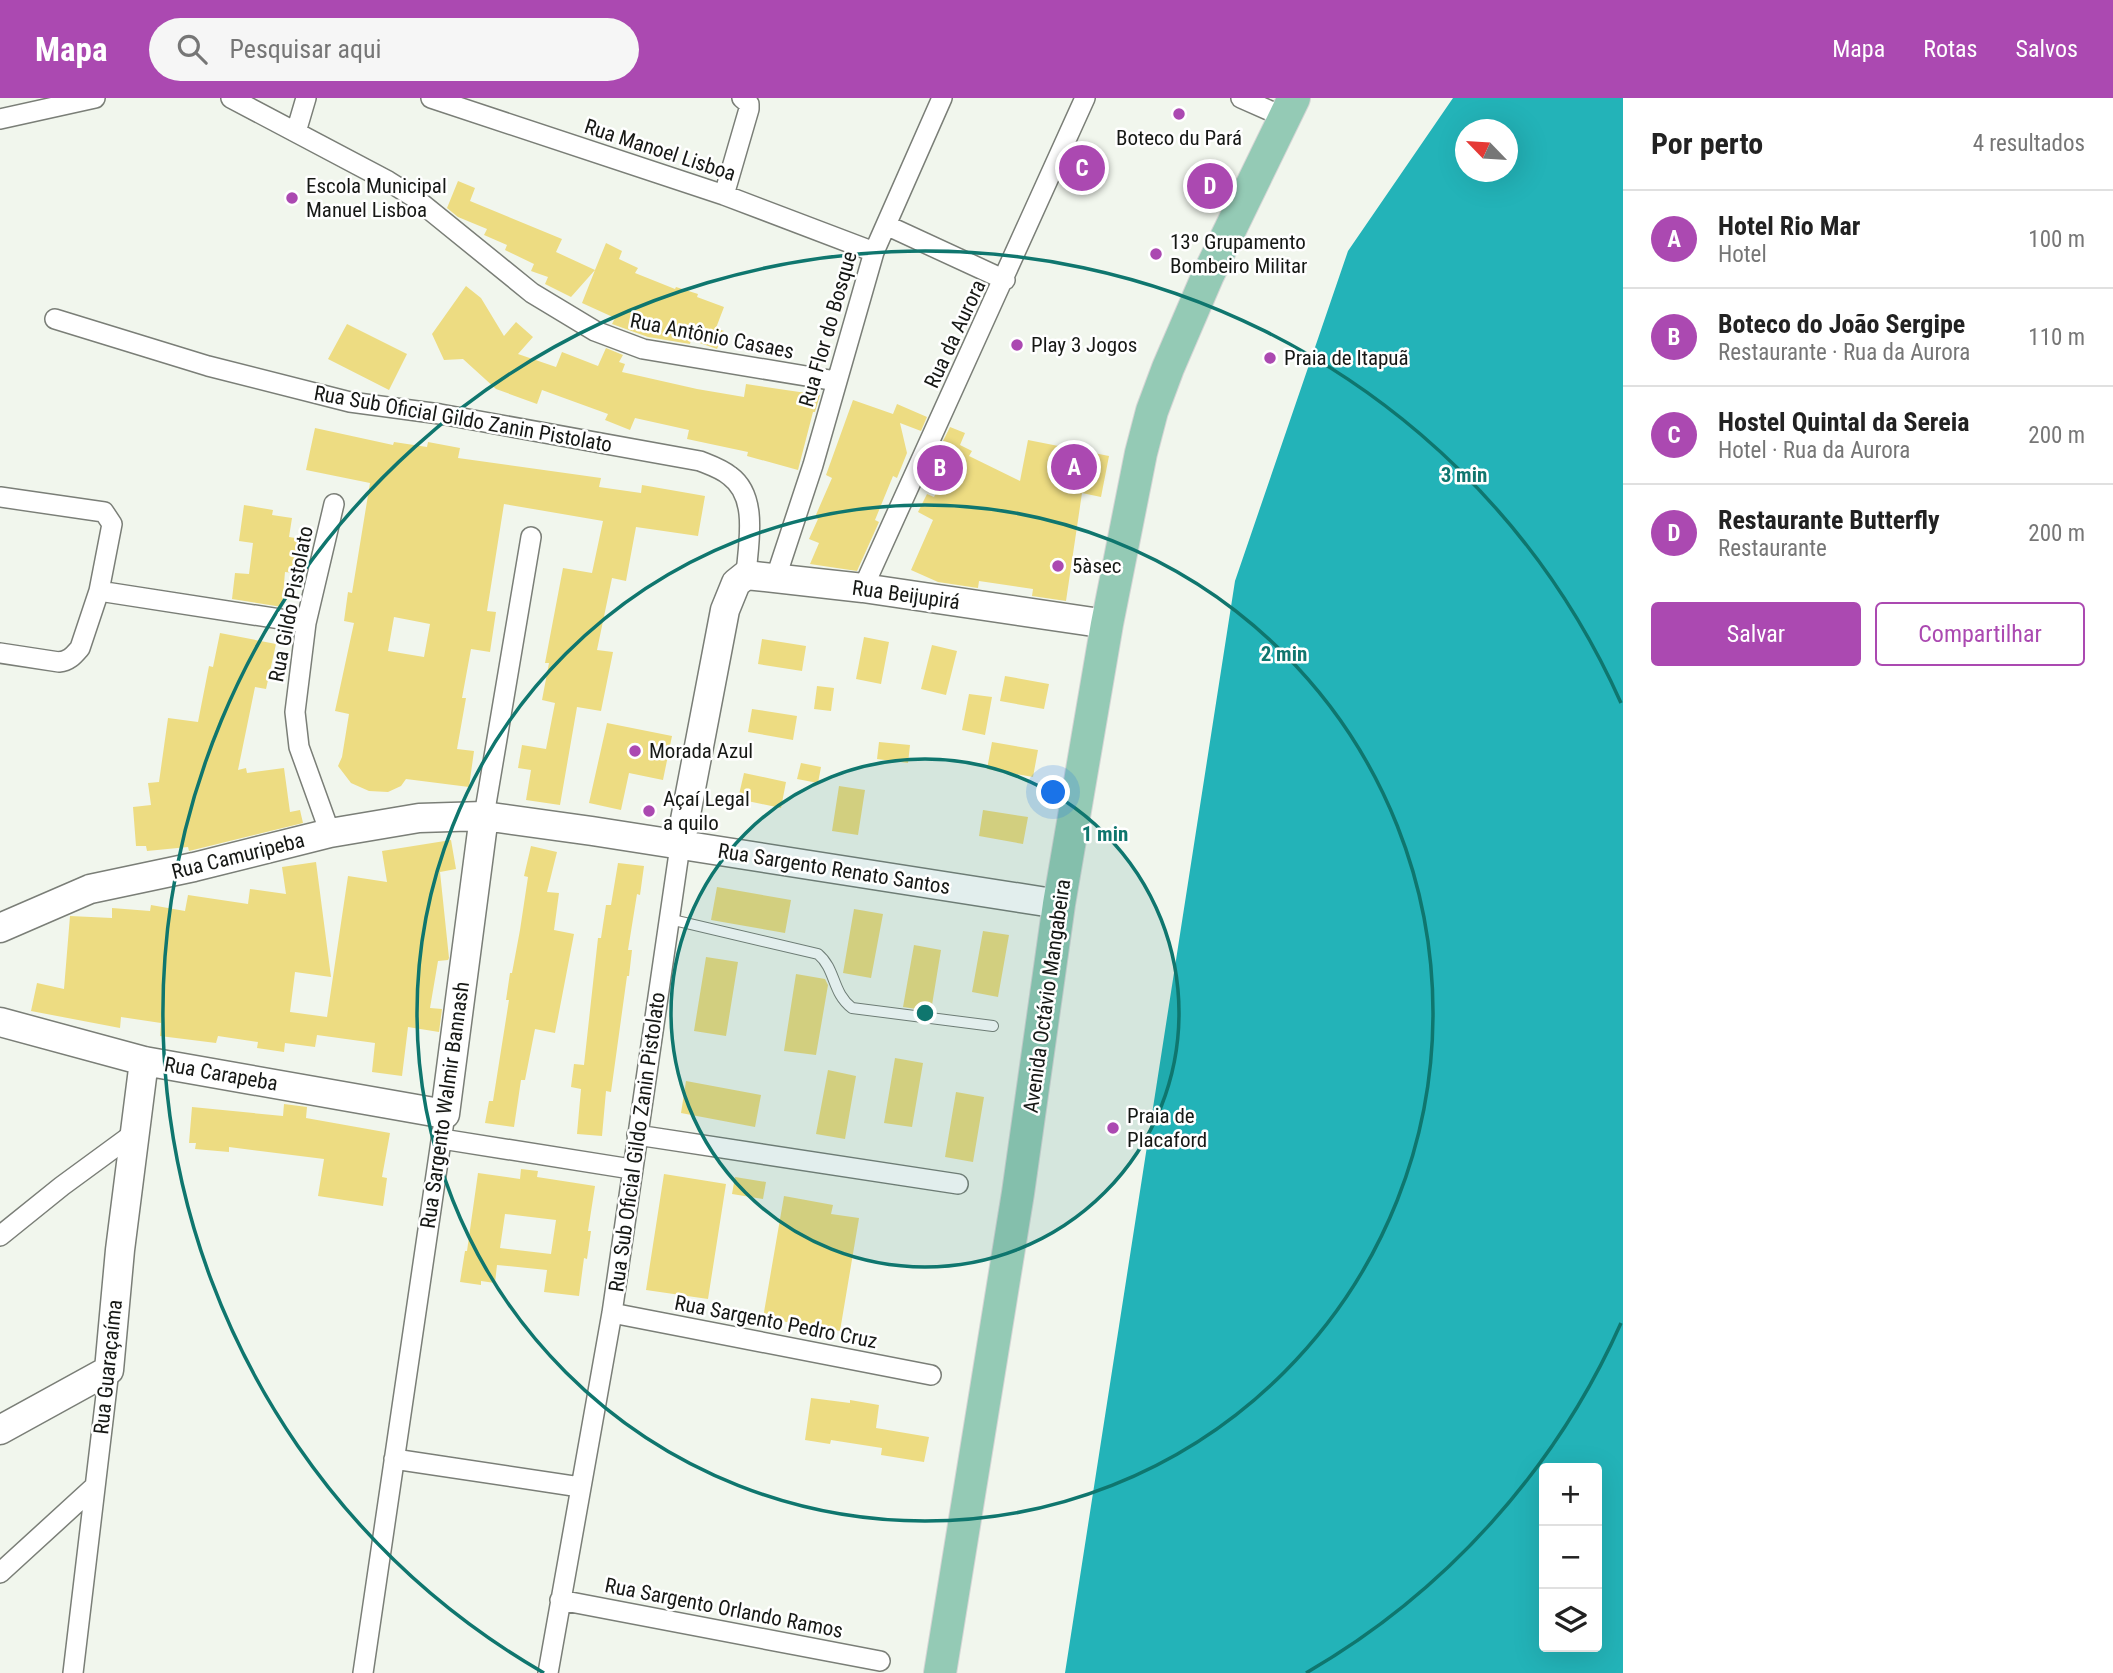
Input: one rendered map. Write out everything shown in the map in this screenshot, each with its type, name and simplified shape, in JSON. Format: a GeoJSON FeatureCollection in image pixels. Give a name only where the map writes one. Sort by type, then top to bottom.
{"type":"FeatureCollection","features":[{"type":"Feature","properties":{"kind":"main road","name":"Avenida Octávio Mangabeira"},"geometry":{"type":"LineString","coordinates":[[940,1673],[1018,1193],[1059,904],[1107,624],[1141,453],[1152,411],[1168,368],[1208,275],[1289,108]]}},
{"type":"Feature","properties":{"kind":"main road","name":"Rua Beijupirá"},"geometry":{"type":"LineString","coordinates":[[746,575],[863,588],[1107,624]]}},
{"type":"Feature","properties":{"kind":"main road","name":"Rua Sub Oficial Gildo Zanin Pistolato"},"geometry":{"type":"LineString","coordinates":[[680,846],[725,610],[736,583],[746,575]]}},
{"type":"Feature","properties":{"kind":"main road","name":"Rua Camuripeba"},"geometry":{"type":"LineString","coordinates":[[0,928],[90,889],[194,867],[330,833],[419,818],[484,817]]}},
{"type":"Feature","properties":{"kind":"main road","name":"Rua Sargento Renato Santos"},"geometry":{"type":"LineString","coordinates":[[484,817],[1059,904]]}},
{"type":"Feature","properties":{"kind":"main road","name":"Rua Sargento Walmir Bannash"},"geometry":{"type":"LineString","coordinates":[[443,1127],[484,817]]}},
{"type":"Feature","properties":{"kind":"main road","name":"Rua Carapeba"},"geometry":{"type":"LineString","coordinates":[[0,1022],[144,1061],[443,1127]]}},
{"type":"Feature","properties":{"kind":"main road","name":"Rua Guaraçaíma"},"geometry":{"type":"LineString","coordinates":[[109,1370],[133,1134],[144,1061]]}},
{"type":"Feature","properties":{"kind":"main road"},"geometry":{"type":"LineString","coordinates":[[0,1430],[109,1370]]}},
{"type":"Feature","properties":{"kind":"street"},"geometry":{"type":"LineString","coordinates":[[0,119],[95,98]]}},
{"type":"Feature","properties":{"kind":"street","name":"Rua Antônio Casaes"},"geometry":{"type":"LineString","coordinates":[[232,98],[415,198],[532,293],[595,331],[643,349],[836,381]]}},
{"type":"Feature","properties":{"kind":"street"},"geometry":{"type":"LineString","coordinates":[[296,132],[306,98]]}},
{"type":"Feature","properties":{"kind":"street","name":"Rua Manoel Lisboa"},"geometry":{"type":"LineString","coordinates":[[430,98],[724,195],[874,252]]}},
{"type":"Feature","properties":{"kind":"street"},"geometry":{"type":"LineString","coordinates":[[724,195],[749,109],[749,104],[742,98]]}},
{"type":"Feature","properties":{"kind":"street","name":"Rua Flor do Bosque"},"geometry":{"type":"LineString","coordinates":[[775,580],[813,465],[874,252],[942,98]]}},
{"type":"Feature","properties":{"kind":"street","name":"Rua da Aurora"},"geometry":{"type":"LineString","coordinates":[[863,588],[1085,98]]}},
{"type":"Feature","properties":{"kind":"street"},"geometry":{"type":"LineString","coordinates":[[1241,98],[1289,108]]}},
{"type":"Feature","properties":{"kind":"street"},"geometry":{"type":"LineString","coordinates":[[886,225],[1004,280]]}},
{"type":"Feature","properties":{"kind":"street","name":"Rua Sub Oficial Gildo Zanin Pistolato"},"geometry":{"type":"LineString","coordinates":[[55,319],[208,366],[350,402],[440,414],[700,461],[732,477],[742,490],[748,505],[746,575]]}},
{"type":"Feature","properties":{"kind":"street"},"geometry":{"type":"LineString","coordinates":[[0,497],[104,512],[112,524],[99,591],[80,648],[68,661],[59,662],[0,653]]}},
{"type":"Feature","properties":{"kind":"street","name":"Rua Gildo Pistolato"},"geometry":{"type":"LineString","coordinates":[[330,833],[299,747],[296,690],[306,624],[334,504]]}},
{"type":"Feature","properties":{"kind":"street","name":"Rua Sargento Walmir Bannash"},"geometry":{"type":"LineString","coordinates":[[484,817],[531,537]]}},
{"type":"Feature","properties":{"kind":"street"},"geometry":{"type":"LineString","coordinates":[[99,591],[306,624]]}},
{"type":"Feature","properties":{"kind":"street","name":"Rua Sub Oficial Gildo Zanin Pistolato"},"geometry":{"type":"LineString","coordinates":[[548,1673],[612,1313],[680,846]]}},
{"type":"Feature","properties":{"kind":"street","name":"Rua Sargento Walmir Bannash"},"geometry":{"type":"LineString","coordinates":[[363,1673],[443,1127]]}},
{"type":"Feature","properties":{"kind":"street","name":"Rua Carapeba"},"geometry":{"type":"LineString","coordinates":[[443,1127],[631,1170]]}},
{"type":"Feature","properties":{"kind":"street"},"geometry":{"type":"LineString","coordinates":[[0,1236],[133,1134]]}},
{"type":"Feature","properties":{"kind":"street"},"geometry":{"type":"LineString","coordinates":[[637,1135],[958,1184]]}},
{"type":"Feature","properties":{"kind":"street","name":"Rua Sargento Pedro Cruz"},"geometry":{"type":"LineString","coordinates":[[612,1313],[931,1375]]}},
{"type":"Feature","properties":{"kind":"street","name":"Rua Guaraçaíma"},"geometry":{"type":"LineString","coordinates":[[73,1673],[109,1370]]}},
{"type":"Feature","properties":{"kind":"street"},"geometry":{"type":"LineString","coordinates":[[394,1459],[580,1487]]}},
{"type":"Feature","properties":{"kind":"street"},"geometry":{"type":"LineString","coordinates":[[0,1573],[95,1486]]}},
{"type":"Feature","properties":{"kind":"street","name":"Rua Sargento Orlando Ramos"},"geometry":{"type":"LineString","coordinates":[[560,1600],[880,1661]]}},
{"type":"Feature","properties":{"kind":"lane"},"geometry":{"type":"LineString","coordinates":[[669,919],[818,954],[829,966],[841,1000],[852,1008],[993,1026]]}},
{"type":"Feature","properties":{"kind":"water"},"geometry":{"type":"Polygon","coordinates":[[[1453,98],[1623,98],[1623,1673],[1065,1673],[1235,581],[1348,251],[1453,98]]]}},
{"type":"Feature","properties":{"kind":"building"},"geometry":{"type":"Polygon","coordinates":[[[458,181],[475,188],[470,201],[562,239],[556,252],[595,270],[571,297],[545,284],[548,277],[531,271],[534,264],[505,250],[507,245],[484,235],[487,229],[458,217],[447,208],[458,181]]]}},
{"type":"Feature","properties":{"kind":"building"},"geometry":{"type":"Polygon","coordinates":[[[606,243],[622,251],[619,259],[638,268],[635,273],[675,289],[676,287],[698,294],[697,297],[724,307],[716,328],[724,331],[717,349],[691,340],[690,344],[648,337],[612,324],[615,318],[582,303],[606,243]]]}},
{"type":"Feature","properties":{"kind":"building"},"geometry":{"type":"Polygon","coordinates":[[[466,286],[481,298],[504,336],[516,322],[533,337],[518,354],[556,367],[562,352],[598,366],[606,348],[623,355],[619,362],[625,364],[622,372],[697,389],[744,397],[746,384],[820,395],[798,470],[747,456],[748,452],[687,439],[689,430],[635,418],[630,430],[605,420],[608,414],[542,390],[537,404],[496,389],[463,359],[444,360],[432,334],[466,286]]]}},
{"type":"Feature","properties":{"kind":"building"},"geometry":{"type":"Polygon","coordinates":[[[347,324],[407,354],[389,390],[328,359],[347,324]]]}},
{"type":"Feature","properties":{"kind":"building"},"geometry":{"type":"Polygon","coordinates":[[[853,400],[893,414],[897,404],[927,417],[921,431],[900,423],[907,453],[897,478],[893,476],[875,520],[879,522],[857,571],[810,564],[819,543],[809,539],[818,519],[815,517],[832,478],[826,475],[853,400]]]}},
{"type":"Feature","properties":{"kind":"building"},"geometry":{"type":"Polygon","coordinates":[[[950,427],[965,433],[960,445],[972,451],[969,456],[1020,481],[1028,440],[1109,456],[1101,497],[1082,493],[1066,601],[1032,596],[1033,589],[979,581],[978,588],[938,582],[911,570],[933,520],[918,512],[927,494],[934,497],[948,467],[942,463],[951,444],[943,441],[950,427]]]}},
{"type":"Feature","properties":{"kind":"building"},"geometry":{"type":"Polygon","coordinates":[[[315,428],[393,445],[394,442],[427,447],[428,442],[460,448],[458,458],[601,478],[599,487],[641,493],[642,485],[705,496],[698,536],[636,527],[626,581],[612,578],[597,650],[613,652],[601,711],[577,707],[560,805],[526,800],[531,770],[518,768],[522,745],[546,749],[555,703],[542,700],[549,663],[545,663],[563,568],[592,573],[603,521],[504,504],[487,611],[496,612],[490,652],[471,649],[462,698],[466,698],[457,749],[474,751],[469,787],[406,779],[401,786],[388,792],[369,791],[351,783],[338,766],[349,714],[335,711],[354,623],[344,621],[348,592],[352,593],[370,483],[306,470],[315,428]],[[394,617],[388,651],[424,657],[430,624],[394,617]]]}},
{"type":"Feature","properties":{"kind":"building"},"geometry":{"type":"Polygon","coordinates":[[[244,505],[273,510],[272,515],[292,518],[289,537],[308,540],[303,574],[285,572],[282,607],[232,599],[235,573],[249,574],[253,543],[239,541],[244,505]]]}},
{"type":"Feature","properties":{"kind":"building"},"geometry":{"type":"Polygon","coordinates":[[[220,633],[276,644],[266,689],[255,687],[238,770],[246,768],[247,773],[284,768],[290,812],[300,810],[303,823],[189,851],[188,847],[147,851],[146,846],[136,846],[133,807],[151,805],[148,783],[159,782],[168,718],[198,722],[209,666],[213,667],[220,633]]]}},
{"type":"Feature","properties":{"kind":"building"},"geometry":{"type":"Polygon","coordinates":[[[864,637],[889,642],[881,684],[856,679],[864,637]]]}},
{"type":"Feature","properties":{"kind":"building"},"geometry":{"type":"Polygon","coordinates":[[[762,639],[806,646],[802,671],[758,664],[762,639]]]}},
{"type":"Feature","properties":{"kind":"building"},"geometry":{"type":"Polygon","coordinates":[[[932,645],[957,651],[946,695],[921,689],[932,645]]]}},
{"type":"Feature","properties":{"kind":"building"},"geometry":{"type":"Polygon","coordinates":[[[1005,676],[1049,684],[1044,709],[1000,701],[1005,676]]]}},
{"type":"Feature","properties":{"kind":"building"},"geometry":{"type":"Polygon","coordinates":[[[817,686],[834,688],[831,711],[814,709],[817,686]]]}},
{"type":"Feature","properties":{"kind":"building"},"geometry":{"type":"Polygon","coordinates":[[[969,694],[992,697],[985,735],[962,730],[969,694]]]}},
{"type":"Feature","properties":{"kind":"building"},"geometry":{"type":"Polygon","coordinates":[[[752,709],[797,716],[793,740],[748,732],[752,709]]]}},
{"type":"Feature","properties":{"kind":"building","name":"Morada Azul"},"geometry":{"type":"Polygon","coordinates":[[[607,723],[672,736],[663,780],[629,773],[621,810],[589,803],[607,723]]]}},
{"type":"Feature","properties":{"kind":"building"},"geometry":{"type":"Polygon","coordinates":[[[879,742],[910,745],[908,763],[877,759],[879,742]]]}},
{"type":"Feature","properties":{"kind":"building"},"geometry":{"type":"Polygon","coordinates":[[[992,742],[1038,750],[1033,777],[987,769],[992,742]]]}},
{"type":"Feature","properties":{"kind":"building"},"geometry":{"type":"Polygon","coordinates":[[[801,763],[821,767],[818,783],[797,779],[801,763]]]}},
{"type":"Feature","properties":{"kind":"building"},"geometry":{"type":"Polygon","coordinates":[[[744,773],[786,782],[781,808],[738,799],[744,773]]]}},
{"type":"Feature","properties":{"kind":"building"},"geometry":{"type":"Polygon","coordinates":[[[839,786],[865,790],[858,835],[832,831],[839,786]]]}},
{"type":"Feature","properties":{"kind":"building"},"geometry":{"type":"Polygon","coordinates":[[[983,810],[1028,817],[1023,844],[979,836],[983,810]]]}},
{"type":"Feature","properties":{"kind":"building"},"geometry":{"type":"Polygon","coordinates":[[[451,840],[456,869],[440,872],[449,958],[438,961],[430,1008],[442,1009],[439,1032],[408,1027],[402,1076],[372,1072],[375,1043],[317,1035],[315,1047],[285,1043],[284,1052],[257,1048],[258,1042],[218,1036],[216,1043],[160,1036],[161,1023],[121,1017],[120,1028],[31,1011],[37,983],[64,989],[70,916],[112,918],[112,908],[150,911],[151,905],[185,911],[188,895],[248,904],[250,889],[286,894],[282,867],[316,862],[331,977],[295,972],[290,1012],[327,1017],[348,876],[387,882],[382,851],[451,840]]]}},
{"type":"Feature","properties":{"kind":"building"},"geometry":{"type":"Polygon","coordinates":[[[531,846],[557,852],[547,892],[559,893],[554,930],[574,934],[555,1033],[535,1029],[525,1080],[521,1080],[514,1127],[485,1123],[489,1101],[493,1101],[509,1000],[506,1000],[510,973],[528,877],[524,876],[531,846]]]}},
{"type":"Feature","properties":{"kind":"building"},"geometry":{"type":"Polygon","coordinates":[[[618,863],[644,866],[628,950],[632,950],[629,976],[611,1092],[606,1091],[602,1136],[577,1134],[581,1089],[571,1087],[574,1064],[584,1065],[598,938],[601,938],[606,905],[611,905],[618,863]]]}},
{"type":"Feature","properties":{"kind":"building"},"geometry":{"type":"Polygon","coordinates":[[[717,887],[791,900],[785,933],[711,920],[717,887]]]}},
{"type":"Feature","properties":{"kind":"building"},"geometry":{"type":"Polygon","coordinates":[[[854,909],[883,914],[871,978],[843,973],[854,909]]]}},
{"type":"Feature","properties":{"kind":"building"},"geometry":{"type":"Polygon","coordinates":[[[983,931],[1009,935],[998,997],[972,992],[983,931]]]}},
{"type":"Feature","properties":{"kind":"building"},"geometry":{"type":"Polygon","coordinates":[[[914,945],[941,950],[931,1011],[903,1007],[914,945]]]}},
{"type":"Feature","properties":{"kind":"building"},"geometry":{"type":"Polygon","coordinates":[[[706,957],[738,962],[726,1036],[694,1031],[706,957]]]}},
{"type":"Feature","properties":{"kind":"building"},"geometry":{"type":"Polygon","coordinates":[[[796,974],[825,979],[828,985],[816,1055],[784,1051],[796,974]]]}},
{"type":"Feature","properties":{"kind":"building"},"geometry":{"type":"Polygon","coordinates":[[[895,1058],[923,1063],[912,1127],[884,1123],[895,1058]]]}},
{"type":"Feature","properties":{"kind":"building"},"geometry":{"type":"Polygon","coordinates":[[[828,1070],[856,1076],[845,1139],[816,1134],[828,1070]]]}},
{"type":"Feature","properties":{"kind":"building"},"geometry":{"type":"Polygon","coordinates":[[[686,1081],[761,1095],[755,1127],[681,1113],[686,1081]]]}},
{"type":"Feature","properties":{"kind":"building"},"geometry":{"type":"Polygon","coordinates":[[[956,1092],[984,1097],[973,1162],[945,1157],[956,1092]]]}},
{"type":"Feature","properties":{"kind":"building"},"geometry":{"type":"Polygon","coordinates":[[[284,1104],[307,1107],[306,1118],[390,1133],[382,1177],[387,1178],[383,1206],[318,1196],[324,1159],[229,1147],[229,1152],[195,1149],[196,1143],[189,1143],[192,1107],[283,1116],[284,1104]]]}},
{"type":"Feature","properties":{"kind":"building"},"geometry":{"type":"Polygon","coordinates":[[[521,1169],[538,1171],[537,1177],[595,1186],[587,1259],[584,1258],[579,1296],[544,1292],[547,1270],[497,1265],[495,1283],[481,1281],[481,1285],[460,1282],[478,1173],[520,1179],[521,1169]],[[505,1214],[500,1248],[551,1254],[556,1220],[505,1214]]]}},
{"type":"Feature","properties":{"kind":"building"},"geometry":{"type":"Polygon","coordinates":[[[664,1174],[726,1184],[708,1299],[646,1290],[664,1174]]]}},
{"type":"Feature","properties":{"kind":"building"},"geometry":{"type":"Polygon","coordinates":[[[735,1177],[766,1182],[763,1199],[732,1194],[735,1177]]]}},
{"type":"Feature","properties":{"kind":"building"},"geometry":{"type":"Polygon","coordinates":[[[784,1196],[833,1205],[831,1214],[859,1218],[840,1331],[763,1318],[784,1196]]]}},
{"type":"Feature","properties":{"kind":"building"},"geometry":{"type":"Polygon","coordinates":[[[811,1398],[879,1405],[876,1428],[929,1437],[924,1462],[881,1455],[882,1448],[831,1440],[830,1444],[805,1440],[811,1398]]]}},
{"type":"Feature","properties":{"kind":"place","name":"Boteco du Pará"},"geometry":{"type":"Point","coordinates":[1179,114]}},
{"type":"Feature","properties":{"kind":"place","name":"Hostel Quintal da Sereia"},"geometry":{"type":"Point","coordinates":[1082,168]}},
{"type":"Feature","properties":{"kind":"place","name":"Restaurante Butterfly"},"geometry":{"type":"Point","coordinates":[1210,186]}},
{"type":"Feature","properties":{"kind":"place","name":"Escola Municipal Manuel Lisboa"},"geometry":{"type":"Point","coordinates":[292,198]}},
{"type":"Feature","properties":{"kind":"place","name":"13º Grupamento Bombeiro Militar"},"geometry":{"type":"Point","coordinates":[1156,254]}},
{"type":"Feature","properties":{"kind":"place","name":"Play 3 Jogos"},"geometry":{"type":"Point","coordinates":[1017,345]}},
{"type":"Feature","properties":{"kind":"place","name":"Praia de Itapuã"},"geometry":{"type":"Point","coordinates":[1270,358]}},
{"type":"Feature","properties":{"kind":"place","name":"Hotel Rio Mar"},"geometry":{"type":"Point","coordinates":[1074,467]}},
{"type":"Feature","properties":{"kind":"place","name":"Boteco do João Sergipe"},"geometry":{"type":"Point","coordinates":[940,468]}},
{"type":"Feature","properties":{"kind":"place","name":"5àsec"},"geometry":{"type":"Point","coordinates":[1058,566]}},
{"type":"Feature","properties":{"kind":"place","name":"Morada Azul"},"geometry":{"type":"Point","coordinates":[635,751]}},
{"type":"Feature","properties":{"kind":"place","name":"Açaí Legal a quilo"},"geometry":{"type":"Point","coordinates":[649,811]}},
{"type":"Feature","properties":{"kind":"place","name":"Praia de Placaford"},"geometry":{"type":"Point","coordinates":[1113,1128]}}]}
